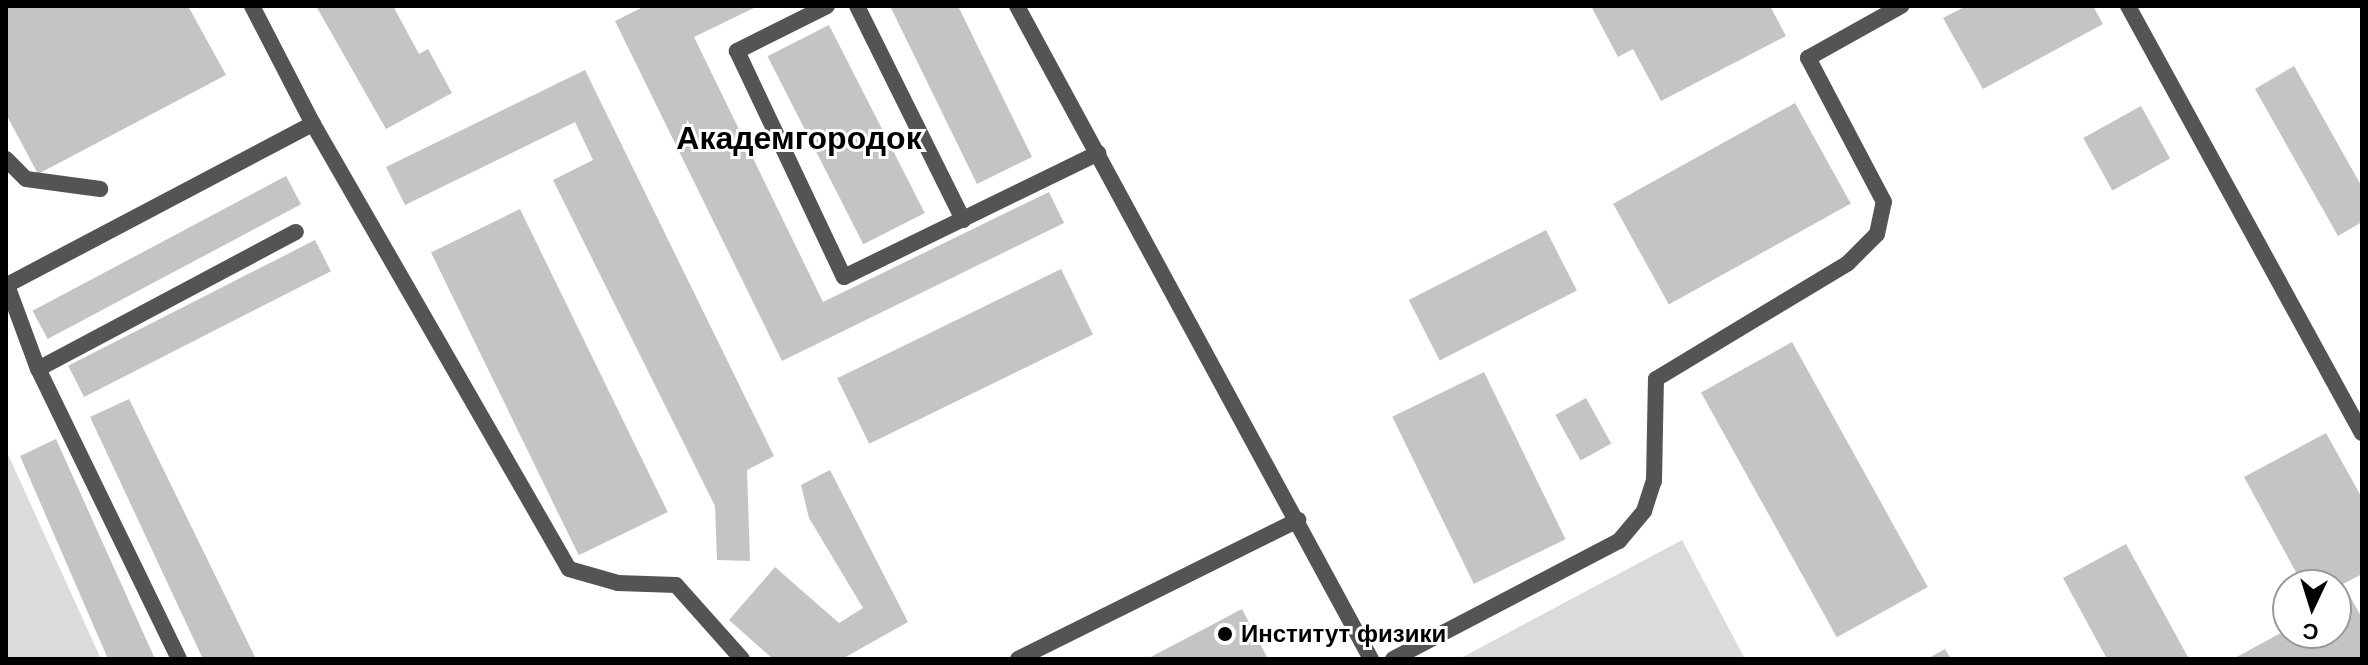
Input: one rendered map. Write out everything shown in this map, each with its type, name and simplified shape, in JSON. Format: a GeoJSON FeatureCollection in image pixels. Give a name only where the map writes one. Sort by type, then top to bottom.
{"type":"FeatureCollection","features":[{"type":"Feature","properties":{"kind":"lane"},"geometry":{"type":"LineString","coordinates":[[252,6],[313,124],[569,569],[618,583],[676,585],[742,659]]}},
{"type":"Feature","properties":{"kind":"lane"},"geometry":{"type":"LineString","coordinates":[[827,6],[737,51],[844,277],[1098,153]]}},
{"type":"Feature","properties":{"kind":"lane"},"geometry":{"type":"LineString","coordinates":[[857,6],[963,220]]}},
{"type":"Feature","properties":{"kind":"lane"},"geometry":{"type":"LineString","coordinates":[[1017,6],[1371,659]]}},
{"type":"Feature","properties":{"kind":"lane"},"geometry":{"type":"LineString","coordinates":[[1393,659],[1619,541],[1644,511],[1654,481],[1656,379],[1848,263],[1877,234],[1884,202],[1808,58],[1901,6]]}},
{"type":"Feature","properties":{"kind":"lane"},"geometry":{"type":"LineString","coordinates":[[2128,6],[2362,433]]}},
{"type":"Feature","properties":{"kind":"lane"},"geometry":{"type":"LineString","coordinates":[[179,659],[38,369],[7,285],[313,124]]}},
{"type":"Feature","properties":{"kind":"lane"},"geometry":{"type":"LineString","coordinates":[[6,159],[26,179],[100,189]]}},
{"type":"Feature","properties":{"kind":"lane"},"geometry":{"type":"LineString","coordinates":[[38,369],[296,232]]}},
{"type":"Feature","properties":{"kind":"lane"},"geometry":{"type":"LineString","coordinates":[[1018,659],[1298,520]]}},
{"type":"Feature","properties":{"kind":"shaded area"},"geometry":{"type":"Polygon","coordinates":[[[6,450],[101,659],[6,659],[6,450]]]}},
{"type":"Feature","properties":{"kind":"shaded area"},"geometry":{"type":"Polygon","coordinates":[[[1682,540],[1745,659],[1459,659],[1682,540]]]}},
{"type":"Feature","properties":{"kind":"building"},"geometry":{"type":"Polygon","coordinates":[[[6,6],[188,6],[226,75],[38,174],[6,114],[6,6]]]}},
{"type":"Feature","properties":{"kind":"building"},"geometry":{"type":"Polygon","coordinates":[[[316,6],[393,6],[419,54],[428,49],[452,93],[386,129],[316,6]]]}},
{"type":"Feature","properties":{"kind":"building"},"geometry":{"type":"Polygon","coordinates":[[[645,6],[758,6],[694,37],[823,302],[1049,192],[1064,223],[782,361],[615,21],[645,6]]]}},
{"type":"Feature","properties":{"kind":"building"},"geometry":{"type":"Polygon","coordinates":[[[890,6],[958,6],[1032,157],[977,184],[890,6]]]}},
{"type":"Feature","properties":{"kind":"building"},"geometry":{"type":"Polygon","coordinates":[[[1591,6],[1770,6],[1786,36],[1661,101],[1633,49],[1618,57],[1591,6]]]}},
{"type":"Feature","properties":{"kind":"building"},"geometry":{"type":"Polygon","coordinates":[[[1966,6],[2093,6],[2103,24],[1983,89],[1943,18],[1966,6]]]}},
{"type":"Feature","properties":{"kind":"building"},"geometry":{"type":"Polygon","coordinates":[[[829,25],[925,213],[863,244],[768,56],[829,25]]]}},
{"type":"Feature","properties":{"kind":"building"},"geometry":{"type":"Polygon","coordinates":[[[2294,66],[2362,187],[2362,222],[2338,236],[2255,89],[2294,66]]]}},
{"type":"Feature","properties":{"kind":"building"},"geometry":{"type":"Polygon","coordinates":[[[585,70],[774,456],[747,470],[750,561],[717,560],[715,506],[553,180],[593,160],[575,122],[405,205],[386,167],[585,70]]]}},
{"type":"Feature","properties":{"kind":"building"},"geometry":{"type":"Polygon","coordinates":[[[1795,103],[1851,204],[1669,304],[1613,204],[1795,103]]]}},
{"type":"Feature","properties":{"kind":"building"},"geometry":{"type":"Polygon","coordinates":[[[2141,106],[2170,158],[2112,190],[2083,138],[2141,106]]]}},
{"type":"Feature","properties":{"kind":"building"},"geometry":{"type":"Polygon","coordinates":[[[286,176],[301,204],[48,339],[33,311],[286,176]]]}},
{"type":"Feature","properties":{"kind":"building"},"geometry":{"type":"Polygon","coordinates":[[[520,209],[668,512],[579,555],[431,252],[520,209]]]}},
{"type":"Feature","properties":{"kind":"building"},"geometry":{"type":"Polygon","coordinates":[[[1546,230],[1577,291],[1440,361],[1409,300],[1546,230]]]}},
{"type":"Feature","properties":{"kind":"building"},"geometry":{"type":"Polygon","coordinates":[[[315,240],[331,271],[84,397],[68,366],[315,240]]]}},
{"type":"Feature","properties":{"kind":"building"},"geometry":{"type":"Polygon","coordinates":[[[1061,269],[1093,335],[869,444],[837,378],[1061,269]]]}},
{"type":"Feature","properties":{"kind":"building"},"geometry":{"type":"Polygon","coordinates":[[[1792,342],[1928,587],[1837,637],[1701,392],[1792,342]]]}},
{"type":"Feature","properties":{"kind":"building"},"geometry":{"type":"Polygon","coordinates":[[[1484,372],[1566,539],[1474,584],[1392,417],[1484,372]]]}},
{"type":"Feature","properties":{"kind":"building"},"geometry":{"type":"Polygon","coordinates":[[[1586,398],[1611,443],[1581,460],[1555,415],[1586,398]]]}},
{"type":"Feature","properties":{"kind":"building"},"geometry":{"type":"Polygon","coordinates":[[[129,399],[256,659],[203,659],[90,417],[129,399]]]}},
{"type":"Feature","properties":{"kind":"building"},"geometry":{"type":"Polygon","coordinates":[[[2326,433],[2362,498],[2362,574],[2352,579],[2352,569],[2294,569],[2244,477],[2326,433]]]}},
{"type":"Feature","properties":{"kind":"building"},"geometry":{"type":"Polygon","coordinates":[[[56,439],[155,659],[108,659],[20,456],[56,439]]]}},
{"type":"Feature","properties":{"kind":"building"},"geometry":{"type":"Polygon","coordinates":[[[830,470],[908,622],[842,659],[773,659],[729,620],[775,567],[839,623],[863,608],[809,518],[801,485],[830,470]]]}},
{"type":"Feature","properties":{"kind":"building"},"geometry":{"type":"Polygon","coordinates":[[[2126,544],[2188,657],[2107,659],[2063,578],[2126,544]]]}},
{"type":"Feature","properties":{"kind":"building"},"geometry":{"type":"Polygon","coordinates":[[[2352,600],[2362,618],[2362,659],[2233,659],[2272,638],[2272,649],[2352,649],[2352,600]]]}},
{"type":"Feature","properties":{"kind":"building","name":"Институт физики"},"geometry":{"type":"Polygon","coordinates":[[[1242,609],[1268,659],[1147,659],[1242,609]]]}},
{"type":"Feature","properties":{"kind":"building"},"geometry":{"type":"Polygon","coordinates":[[[1945,649],[1951,659],[1927,659],[1945,649]]]}},
{"type":"Feature","properties":{"kind":"place","name":"Институт физики"},"geometry":{"type":"Point","coordinates":[1225,634]}},
{"type":"Feature","properties":{"kind":"district","name":"Академгородок"},"geometry":{"type":"Point","coordinates":[799,138]}}]}
